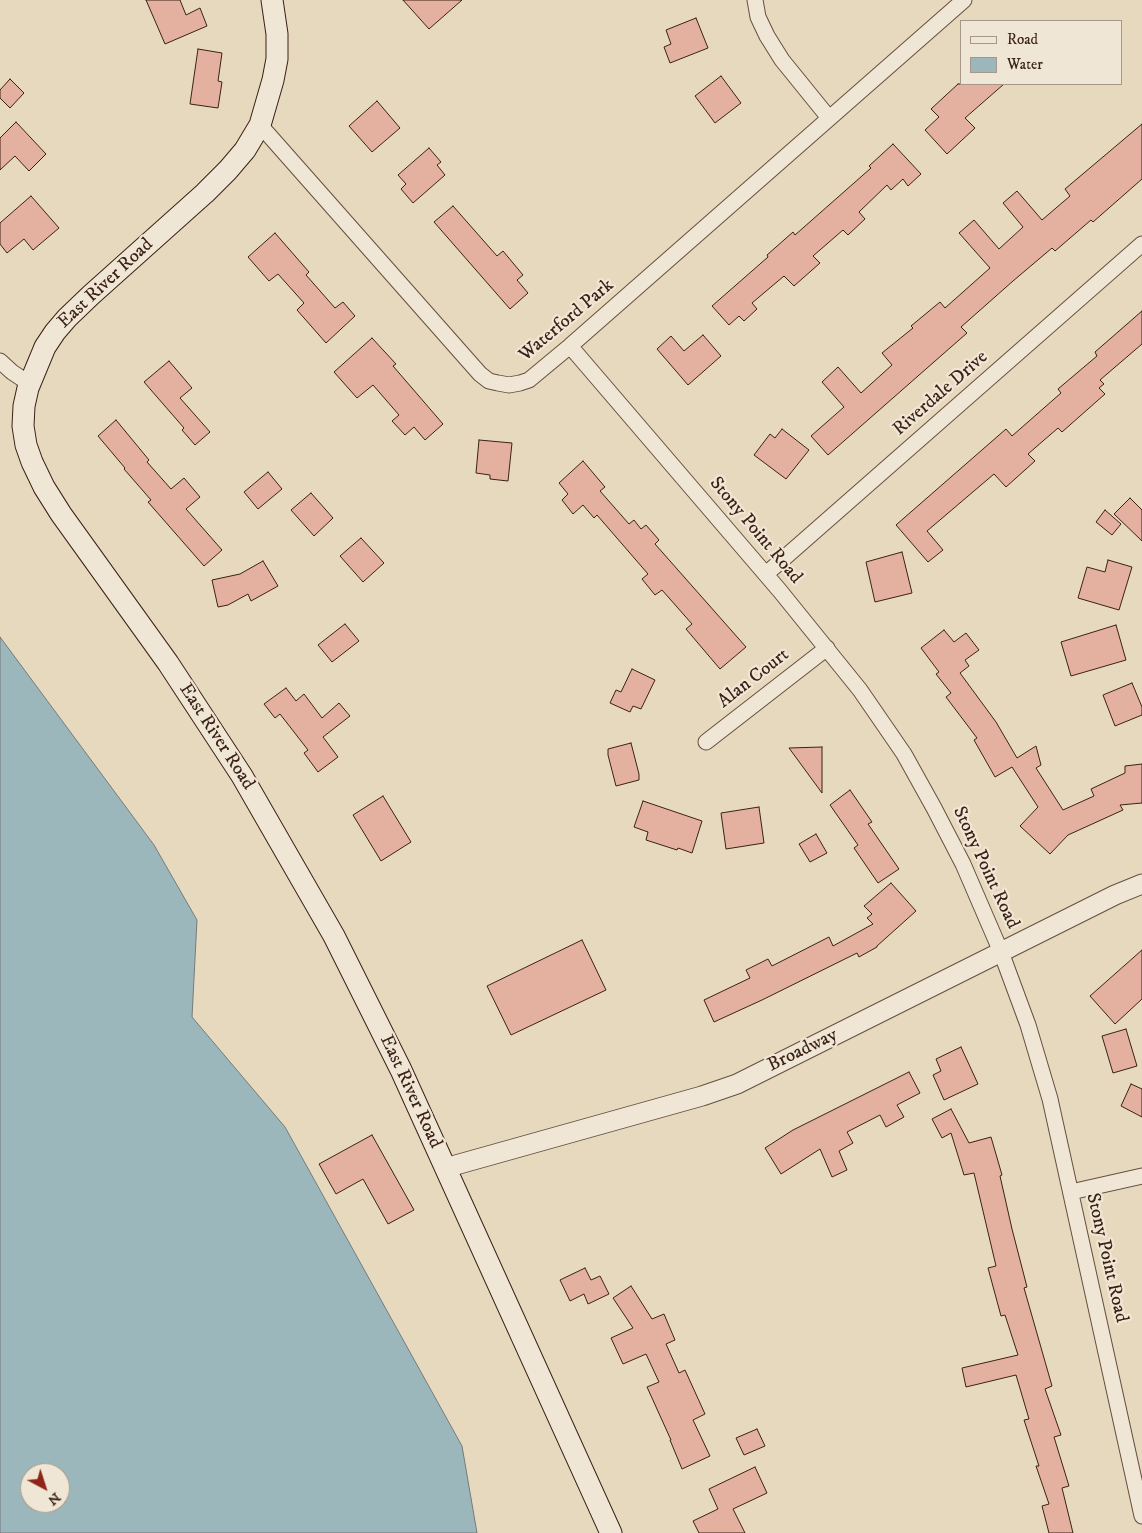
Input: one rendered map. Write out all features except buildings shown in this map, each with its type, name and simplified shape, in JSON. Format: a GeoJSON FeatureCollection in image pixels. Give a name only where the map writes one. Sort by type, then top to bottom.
{"type":"FeatureCollection","features":[{"type":"Feature","properties":{"kind":"main road","name":"East River Road"},"geometry":{"type":"LineString","coordinates":[[272,0],[277,34],[274,80],[260,125],[245,150],[228,170],[67,318],[46,347],[30,384],[24,406],[23,426],[26,445],[44,488],[168,662],[242,776],[334,936],[401,1070],[611,1533]]}},
{"type":"Feature","properties":{"kind":"street"},"geometry":{"type":"LineString","coordinates":[[755,0],[758,17],[766,36],[782,60],[830,118]]}},
{"type":"Feature","properties":{"kind":"street","name":"Waterford Park"},"geometry":{"type":"LineString","coordinates":[[260,125],[480,374],[490,381],[509,385],[529,380],[570,346],[964,0]]}},
{"type":"Feature","properties":{"kind":"street","name":"Riverdale Drive"},"geometry":{"type":"LineString","coordinates":[[766,574],[1142,244]]}},
{"type":"Feature","properties":{"kind":"street","name":"Stony Point Road"},"geometry":{"type":"LineString","coordinates":[[570,346],[766,574],[860,690],[904,754],[962,864],[1002,952],[1028,1025],[1050,1098],[1137,1465],[1142,1516]]}},
{"type":"Feature","properties":{"kind":"street"},"geometry":{"type":"LineString","coordinates":[[0,361],[30,384]]}},
{"type":"Feature","properties":{"kind":"street","name":"Alan Court"},"geometry":{"type":"LineString","coordinates":[[706,742],[827,648]]}},
{"type":"Feature","properties":{"kind":"street","name":"Broadway"},"geometry":{"type":"LineString","coordinates":[[445,1168],[702,1096],[737,1084],[1142,884]]}},
{"type":"Feature","properties":{"kind":"street"},"geometry":{"type":"LineString","coordinates":[[1071,1192],[1142,1176]]}},
{"type":"Feature","properties":{"kind":"water"},"geometry":{"type":"Polygon","coordinates":[[[0,637],[154,845],[197,920],[192,1017],[285,1127],[462,1446],[477,1533],[0,1533],[0,637]]]}}]}
